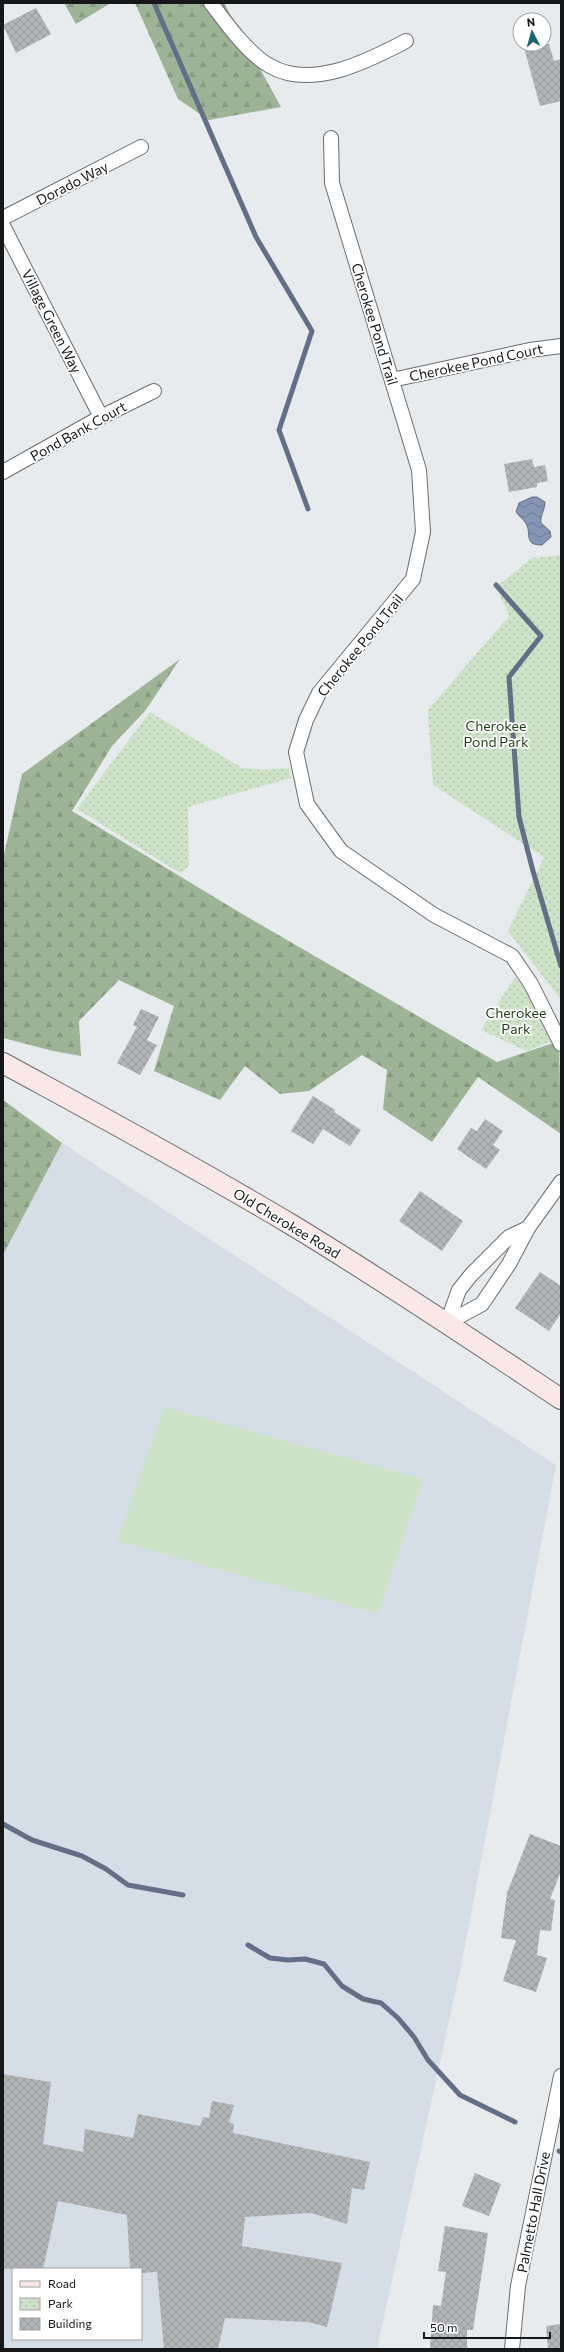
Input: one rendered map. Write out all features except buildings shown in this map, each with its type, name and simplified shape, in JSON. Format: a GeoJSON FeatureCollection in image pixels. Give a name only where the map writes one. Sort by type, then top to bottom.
{"type":"FeatureCollection","features":[{"type":"Feature","properties":{"kind":"street"},"geometry":{"type":"LineString","coordinates":[[212,3],[251,50],[269,66],[292,74],[327,74],[379,55],[406,41]]}},
{"type":"Feature","properties":{"kind":"street","name":"Cherokee Pond Trail"},"geometry":{"type":"LineString","coordinates":[[331,138],[332,182],[419,470],[424,532],[413,579],[319,693],[306,720],[296,752],[307,804],[341,851],[434,915],[512,956],[531,984],[561,1044]]}},
{"type":"Feature","properties":{"kind":"street","name":"Dorado Way"},"geometry":{"type":"LineString","coordinates":[[3,218],[141,147]]}},
{"type":"Feature","properties":{"kind":"street","name":"Village Green Way"},"geometry":{"type":"LineString","coordinates":[[3,226],[101,417]]}},
{"type":"Feature","properties":{"kind":"street","name":"Cherokee Pond Court"},"geometry":{"type":"LineString","coordinates":[[392,380],[530,350],[561,346]]}},
{"type":"Feature","properties":{"kind":"street","name":"Pond Bank Court"},"geometry":{"type":"LineString","coordinates":[[3,472],[101,417],[154,391]]}},
{"type":"Feature","properties":{"kind":"street","name":"Old Cherokee Road"},"geometry":{"type":"LineString","coordinates":[[3,1063],[182,1161],[292,1225],[447,1323],[561,1399]]}},
{"type":"Feature","properties":{"kind":"street"},"geometry":{"type":"LineString","coordinates":[[447,1323],[482,1304],[509,1264],[528,1228],[561,1182]]}},
{"type":"Feature","properties":{"kind":"street"},"geometry":{"type":"LineString","coordinates":[[447,1323],[459,1290],[471,1275],[510,1237],[528,1228]]}},
{"type":"Feature","properties":{"kind":"street","name":"Palmetto Hall Drive"},"geometry":{"type":"LineString","coordinates":[[512,2349],[518,2286],[561,2076]]}},
{"type":"Feature","properties":{"kind":"shaded area"},"geometry":{"type":"Polygon","coordinates":[[[62,1143],[556,1465],[462,1962],[377,2349],[3,2349],[3,1255],[62,1143]]]}},
{"type":"Feature","properties":{"kind":"green space"},"geometry":{"type":"Polygon","coordinates":[[[64,3],[111,3],[76,24],[64,3]]]}},
{"type":"Feature","properties":{"kind":"green space"},"geometry":{"type":"Polygon","coordinates":[[[135,3],[224,3],[281,107],[209,120],[178,99],[135,3]]]}},
{"type":"Feature","properties":{"kind":"green space","name":"Cherokee Pond Park"},"geometry":{"type":"Polygon","coordinates":[[[561,555],[561,1000],[508,931],[544,857],[433,785],[428,710],[509,616],[496,585],[501,583],[532,558],[561,555]]]}},
{"type":"Feature","properties":{"kind":"green space"},"geometry":{"type":"Polygon","coordinates":[[[180,659],[145,711],[112,746],[72,811],[239,912],[497,1062],[559,1041],[561,1134],[478,1077],[432,1142],[383,1109],[387,1070],[362,1055],[309,1091],[280,1094],[245,1066],[220,1100],[154,1071],[174,1006],[119,980],[79,1021],[81,1056],[53,1051],[3,1038],[3,859],[22,774],[180,659]]]}},
{"type":"Feature","properties":{"kind":"green space"},"geometry":{"type":"Polygon","coordinates":[[[150,712],[242,768],[264,770],[289,768],[291,778],[188,807],[189,866],[180,873],[77,809],[150,712]]]}},
{"type":"Feature","properties":{"kind":"green space","name":"Cherokee Park"},"geometry":{"type":"Polygon","coordinates":[[[515,977],[527,992],[555,1040],[526,1051],[481,1030],[515,977]]]}},
{"type":"Feature","properties":{"kind":"green space"},"geometry":{"type":"Polygon","coordinates":[[[3,1100],[62,1143],[3,1255],[3,1100]]]}},
{"type":"Feature","properties":{"kind":"green space"},"geometry":{"type":"Polygon","coordinates":[[[164,1407],[423,1479],[378,1614],[117,1541],[164,1407]]]}},
{"type":"Feature","properties":{"kind":"water"},"geometry":{"type":"Polygon","coordinates":[[[532,497],[537,497],[545,502],[541,523],[550,531],[551,537],[542,545],[532,543],[530,541],[527,526],[516,512],[519,503],[532,497]]]}},
{"type":"Feature","properties":{"kind":"waterway"},"geometry":{"type":"LineString","coordinates":[[154,3],[256,237],[312,331],[279,430],[308,509]]}},
{"type":"Feature","properties":{"kind":"waterway"},"geometry":{"type":"LineString","coordinates":[[496,585],[541,636],[509,677],[519,817],[561,966]]}},
{"type":"Feature","properties":{"kind":"waterway"},"geometry":{"type":"LineString","coordinates":[[3,1824],[32,1840],[82,1856],[106,1869],[128,1885],[183,1895]]}},
{"type":"Feature","properties":{"kind":"waterway"},"geometry":{"type":"LineString","coordinates":[[248,1945],[270,1958],[288,1960],[305,1959],[324,1964],[342,1986],[363,1999],[381,2003],[398,2018],[414,2037],[428,2060],[460,2095],[515,2122]]}}]}
